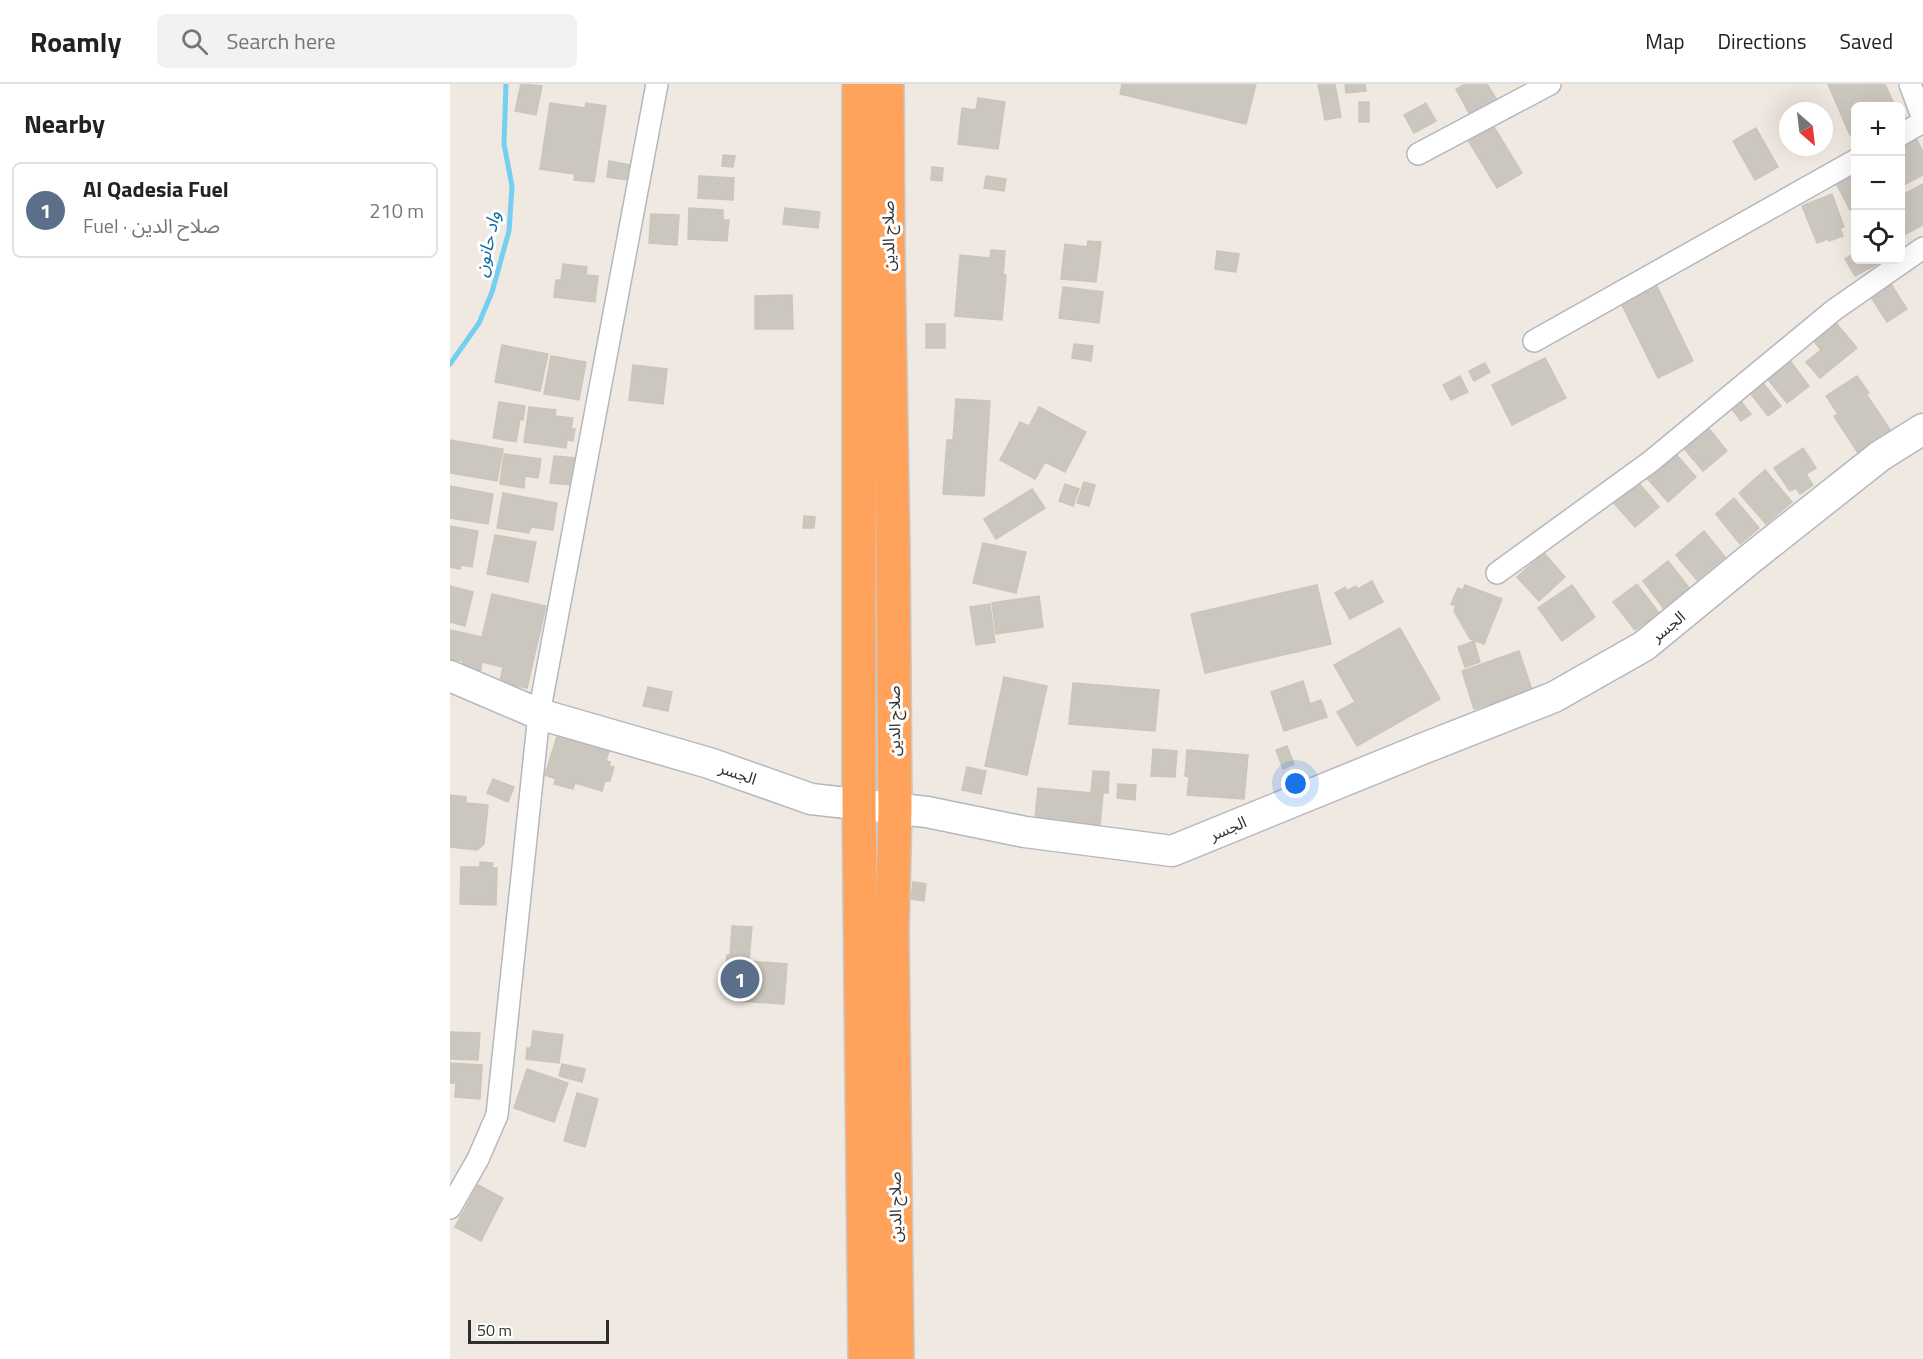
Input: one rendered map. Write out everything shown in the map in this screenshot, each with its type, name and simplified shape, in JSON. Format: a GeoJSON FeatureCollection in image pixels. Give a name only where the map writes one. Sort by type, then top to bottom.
{"type":"FeatureCollection","features":[{"type":"Feature","properties":{"kind":"highway","name":"صلاح الدين"},"geometry":{"type":"LineString","coordinates":[[859,84],[860,805],[865,1359]]}},
{"type":"Feature","properties":{"kind":"highway","name":"صلاح الدين"},"geometry":{"type":"LineString","coordinates":[[887,84],[893,548],[895,809],[892,931],[897,1359]]}},
{"type":"Feature","properties":{"kind":"street"},"geometry":{"type":"LineString","coordinates":[[450,1208],[478,1160],[496,1115],[539,714],[657,84]]}},
{"type":"Feature","properties":{"kind":"street"},"geometry":{"type":"LineString","coordinates":[[1418,154],[1551,84]]}},
{"type":"Feature","properties":{"kind":"street"},"geometry":{"type":"LineString","coordinates":[[1905,132],[1923,121],[1910,84]]}},
{"type":"Feature","properties":{"kind":"street"},"geometry":{"type":"LineString","coordinates":[[1534,341],[1851,163]]}},
{"type":"Feature","properties":{"kind":"street"},"geometry":{"type":"LineString","coordinates":[[1497,573],[1650,462],[1834,310],[1923,248]]}},
{"type":"Feature","properties":{"kind":"street","name":"الجسر"},"geometry":{"type":"LineString","coordinates":[[450,676],[539,714],[709,763],[811,799],[927,812],[1025,832],[1172,851],[1564,692],[1644,646],[1871,464],[1923,429]]}},
{"type":"Feature","properties":{"kind":"building"},"geometry":{"type":"Polygon","coordinates":[[[521,84],[542,86],[536,115],[515,111],[521,84]]]}},
{"type":"Feature","properties":{"kind":"building"},"geometry":{"type":"Polygon","coordinates":[[[1122,84],[1256,84],[1246,124],[1120,94],[1122,84]]]}},
{"type":"Feature","properties":{"kind":"building"},"geometry":{"type":"Polygon","coordinates":[[[1318,84],[1335,84],[1341,117],[1325,120],[1318,84]]]}},
{"type":"Feature","properties":{"kind":"building"},"geometry":{"type":"Polygon","coordinates":[[[1345,84],[1365,84],[1366,91],[1346,93],[1345,84]]]}},
{"type":"Feature","properties":{"kind":"building"},"geometry":{"type":"Polygon","coordinates":[[[1465,84],[1487,84],[1498,102],[1471,117],[1456,89],[1465,84]]]}},
{"type":"Feature","properties":{"kind":"building"},"geometry":{"type":"Polygon","coordinates":[[[1828,84],[1885,84],[1893,102],[1851,102],[1850,135],[1828,84]]]}},
{"type":"Feature","properties":{"kind":"building"},"geometry":{"type":"Polygon","coordinates":[[[978,98],[1005,102],[998,149],[958,144],[962,108],[976,110],[978,98]]]}},
{"type":"Feature","properties":{"kind":"building"},"geometry":{"type":"Polygon","coordinates":[[[1359,102],[1369,102],[1369,122],[1359,122],[1359,102]]]}},
{"type":"Feature","properties":{"kind":"building"},"geometry":{"type":"Polygon","coordinates":[[[550,103],[585,108],[586,103],[606,106],[594,182],[574,180],[575,174],[540,169],[550,103]]]}},
{"type":"Feature","properties":{"kind":"building"},"geometry":{"type":"Polygon","coordinates":[[[1426,103],[1436,121],[1414,133],[1404,115],[1426,103]]]}},
{"type":"Feature","properties":{"kind":"building"},"geometry":{"type":"Polygon","coordinates":[[[1491,122],[1522,173],[1497,188],[1466,137],[1491,122]]]}},
{"type":"Feature","properties":{"kind":"building"},"geometry":{"type":"Polygon","coordinates":[[[1756,128],[1778,167],[1755,180],[1733,141],[1756,128]]]}},
{"type":"Feature","properties":{"kind":"building"},"geometry":{"type":"Polygon","coordinates":[[[1915,136],[1923,152],[1923,175],[1905,184],[1905,156],[1905,141],[1915,136]]]}},
{"type":"Feature","properties":{"kind":"building"},"geometry":{"type":"Polygon","coordinates":[[[723,155],[735,156],[733,167],[722,166],[723,155]]]}},
{"type":"Feature","properties":{"kind":"building"},"geometry":{"type":"Polygon","coordinates":[[[609,161],[631,165],[628,180],[607,177],[609,161]]]}},
{"type":"Feature","properties":{"kind":"building"},"geometry":{"type":"Polygon","coordinates":[[[932,167],[943,168],[942,181],[931,180],[932,167]]]}},
{"type":"Feature","properties":{"kind":"building"},"geometry":{"type":"Polygon","coordinates":[[[699,176],[734,178],[733,200],[698,198],[699,176]]]}},
{"type":"Feature","properties":{"kind":"building"},"geometry":{"type":"Polygon","coordinates":[[[986,176],[1006,179],[1004,191],[984,188],[986,176]]]}},
{"type":"Feature","properties":{"kind":"building"},"geometry":{"type":"Polygon","coordinates":[[[1851,176],[1851,210],[1850,210],[1836,183],[1851,176]]]}},
{"type":"Feature","properties":{"kind":"building"},"geometry":{"type":"Polygon","coordinates":[[[1923,184],[1923,225],[1905,234],[1905,210],[1905,193],[1923,184]]]}},
{"type":"Feature","properties":{"kind":"building"},"geometry":{"type":"Polygon","coordinates":[[[1832,194],[1844,227],[1840,228],[1843,236],[1817,243],[1802,206],[1832,194]]]}},
{"type":"Feature","properties":{"kind":"building"},"geometry":{"type":"Polygon","coordinates":[[[689,208],[723,210],[723,220],[729,220],[727,241],[688,239],[689,208]]]}},
{"type":"Feature","properties":{"kind":"building"},"geometry":{"type":"Polygon","coordinates":[[[785,208],[820,212],[818,228],[783,224],[785,208]]]}},
{"type":"Feature","properties":{"kind":"building"},"geometry":{"type":"Polygon","coordinates":[[[651,214],[679,215],[677,245],[649,243],[651,214]]]}},
{"type":"Feature","properties":{"kind":"building"},"geometry":{"type":"Polygon","coordinates":[[[1088,241],[1101,242],[1096,282],[1061,279],[1065,244],[1087,247],[1088,241]]]}},
{"type":"Feature","properties":{"kind":"building"},"geometry":{"type":"Polygon","coordinates":[[[991,250],[1005,251],[1003,275],[1006,275],[1002,320],[955,316],[960,255],[990,258],[991,250]]]}},
{"type":"Feature","properties":{"kind":"building"},"geometry":{"type":"Polygon","coordinates":[[[1217,251],[1239,254],[1236,272],[1215,269],[1217,251]]]}},
{"type":"Feature","properties":{"kind":"building"},"geometry":{"type":"Polygon","coordinates":[[[1851,255],[1851,264],[1877,264],[1855,276],[1845,259],[1851,255]]]}},
{"type":"Feature","properties":{"kind":"building"},"geometry":{"type":"Polygon","coordinates":[[[563,264],[587,267],[586,275],[598,276],[595,302],[554,297],[556,280],[561,280],[563,264]]]}},
{"type":"Feature","properties":{"kind":"building"},"geometry":{"type":"Polygon","coordinates":[[[1887,278],[1907,309],[1887,322],[1867,291],[1887,278]]]}},
{"type":"Feature","properties":{"kind":"building"},"geometry":{"type":"Polygon","coordinates":[[[1656,284],[1693,361],[1658,378],[1620,301],[1656,284]]]}},
{"type":"Feature","properties":{"kind":"building"},"geometry":{"type":"Polygon","coordinates":[[[1063,287],[1103,292],[1099,323],[1059,318],[1063,287]]]}},
{"type":"Feature","properties":{"kind":"building"},"geometry":{"type":"Polygon","coordinates":[[[792,295],[793,329],[755,329],[755,296],[792,295]]]}},
{"type":"Feature","properties":{"kind":"building"},"geometry":{"type":"Polygon","coordinates":[[[1831,317],[1857,348],[1820,378],[1806,362],[1821,350],[1809,335],[1831,317]]]}},
{"type":"Feature","properties":{"kind":"building"},"geometry":{"type":"Polygon","coordinates":[[[926,324],[945,324],[945,348],[926,348],[926,324]]]}},
{"type":"Feature","properties":{"kind":"building"},"geometry":{"type":"Polygon","coordinates":[[[1074,344],[1093,346],[1091,361],[1072,358],[1074,344]]]}},
{"type":"Feature","properties":{"kind":"building"},"geometry":{"type":"Polygon","coordinates":[[[502,345],[548,354],[540,391],[495,382],[502,345]]]}},
{"type":"Feature","properties":{"kind":"building"},"geometry":{"type":"Polygon","coordinates":[[[1785,354],[1809,386],[1787,403],[1762,372],[1785,354]]]}},
{"type":"Feature","properties":{"kind":"building"},"geometry":{"type":"Polygon","coordinates":[[[551,356],[586,362],[579,400],[544,394],[551,356]]]}},
{"type":"Feature","properties":{"kind":"building"},"geometry":{"type":"Polygon","coordinates":[[[1545,358],[1566,398],[1512,425],[1492,385],[1545,358]]]}},
{"type":"Feature","properties":{"kind":"building"},"geometry":{"type":"Polygon","coordinates":[[[1485,363],[1490,372],[1474,381],[1469,371],[1485,363]]]}},
{"type":"Feature","properties":{"kind":"building"},"geometry":{"type":"Polygon","coordinates":[[[633,365],[667,369],[663,404],[629,400],[633,365]]]}},
{"type":"Feature","properties":{"kind":"building"},"geometry":{"type":"Polygon","coordinates":[[[1460,376],[1468,392],[1451,400],[1443,385],[1460,376]]]}},
{"type":"Feature","properties":{"kind":"building"},"geometry":{"type":"Polygon","coordinates":[[[1857,376],[1869,393],[1866,394],[1893,434],[1860,456],[1834,416],[1838,414],[1826,396],[1857,376]]]}},
{"type":"Feature","properties":{"kind":"building"},"geometry":{"type":"Polygon","coordinates":[[[1760,379],[1781,406],[1768,416],[1747,389],[1760,379]]]}},
{"type":"Feature","properties":{"kind":"building"},"geometry":{"type":"Polygon","coordinates":[[[956,399],[990,401],[984,496],[943,494],[947,440],[953,440],[956,399]]]}},
{"type":"Feature","properties":{"kind":"building"},"geometry":{"type":"Polygon","coordinates":[[[1740,400],[1751,414],[1741,421],[1731,408],[1740,400]]]}},
{"type":"Feature","properties":{"kind":"building"},"geometry":{"type":"Polygon","coordinates":[[[499,402],[525,406],[516,442],[493,438],[499,402]]]}},
{"type":"Feature","properties":{"kind":"building"},"geometry":{"type":"Polygon","coordinates":[[[529,407],[556,410],[555,416],[573,418],[571,429],[575,429],[573,441],[567,440],[566,448],[524,442],[529,407]]]}},
{"type":"Feature","properties":{"kind":"building"},"geometry":{"type":"Polygon","coordinates":[[[1039,407],[1086,432],[1065,472],[1045,462],[1035,479],[1000,460],[1020,422],[1029,426],[1039,407]]]}},
{"type":"Feature","properties":{"kind":"building"},"geometry":{"type":"Polygon","coordinates":[[[1706,425],[1727,451],[1703,471],[1681,445],[1706,425]]]}},
{"type":"Feature","properties":{"kind":"building"},"geometry":{"type":"Polygon","coordinates":[[[450,440],[503,449],[497,481],[450,473],[450,440]]]}},
{"type":"Feature","properties":{"kind":"building"},"geometry":{"type":"Polygon","coordinates":[[[1803,448],[1816,468],[1806,474],[1813,485],[1800,494],[1796,488],[1790,491],[1774,468],[1803,448]]]}},
{"type":"Feature","properties":{"kind":"building"},"geometry":{"type":"Polygon","coordinates":[[[1674,452],[1696,477],[1668,502],[1646,477],[1674,452]]]}},
{"type":"Feature","properties":{"kind":"building"},"geometry":{"type":"Polygon","coordinates":[[[504,454],[541,459],[538,478],[525,476],[524,488],[500,484],[504,454]]]}},
{"type":"Feature","properties":{"kind":"building"},"geometry":{"type":"Polygon","coordinates":[[[554,456],[576,458],[573,485],[550,483],[554,456]]]}},
{"type":"Feature","properties":{"kind":"building"},"geometry":{"type":"Polygon","coordinates":[[[1765,470],[1792,502],[1766,524],[1739,493],[1765,470]]]}},
{"type":"Feature","properties":{"kind":"building"},"geometry":{"type":"Polygon","coordinates":[[[1637,481],[1659,507],[1635,527],[1613,502],[1637,481]]]}},
{"type":"Feature","properties":{"kind":"building"},"geometry":{"type":"Polygon","coordinates":[[[1084,482],[1095,485],[1089,506],[1077,503],[1084,482]]]}},
{"type":"Feature","properties":{"kind":"building"},"geometry":{"type":"Polygon","coordinates":[[[1065,484],[1079,489],[1073,506],[1059,501],[1065,484]]]}},
{"type":"Feature","properties":{"kind":"building"},"geometry":{"type":"Polygon","coordinates":[[[450,486],[493,494],[488,524],[450,518],[450,486]]]}},
{"type":"Feature","properties":{"kind":"building"},"geometry":{"type":"Polygon","coordinates":[[[1032,489],[1045,508],[996,539],[984,519],[1032,489]]]}},
{"type":"Feature","properties":{"kind":"building"},"geometry":{"type":"Polygon","coordinates":[[[503,493],[557,503],[553,530],[531,527],[529,533],[497,528],[503,493]]]}},
{"type":"Feature","properties":{"kind":"building"},"geometry":{"type":"Polygon","coordinates":[[[1734,498],[1759,528],[1740,544],[1716,514],[1734,498]]]}},
{"type":"Feature","properties":{"kind":"building"},"geometry":{"type":"Polygon","coordinates":[[[804,516],[815,517],[814,528],[803,528],[804,516]]]}},
{"type":"Feature","properties":{"kind":"building"},"geometry":{"type":"Polygon","coordinates":[[[450,526],[478,531],[472,567],[461,565],[460,569],[450,567],[450,526]]]}},
{"type":"Feature","properties":{"kind":"building"},"geometry":{"type":"Polygon","coordinates":[[[1704,531],[1725,557],[1697,580],[1676,555],[1704,531]]]}},
{"type":"Feature","properties":{"kind":"building"},"geometry":{"type":"Polygon","coordinates":[[[495,535],[536,542],[528,582],[487,574],[495,535]]]}},
{"type":"Feature","properties":{"kind":"building"},"geometry":{"type":"Polygon","coordinates":[[[983,543],[1026,552],[1016,593],[973,583],[983,543]]]}},
{"type":"Feature","properties":{"kind":"building"},"geometry":{"type":"Polygon","coordinates":[[[1544,553],[1565,577],[1539,601],[1517,577],[1544,553]]]}},
{"type":"Feature","properties":{"kind":"building"},"geometry":{"type":"Polygon","coordinates":[[[1668,561],[1690,589],[1664,609],[1643,581],[1668,561]]]}},
{"type":"Feature","properties":{"kind":"building"},"geometry":{"type":"Polygon","coordinates":[[[1372,581],[1383,602],[1350,619],[1335,593],[1345,587],[1347,591],[1356,586],[1358,589],[1372,581]]]}},
{"type":"Feature","properties":{"kind":"building"},"geometry":{"type":"Polygon","coordinates":[[[1637,584],[1659,613],[1635,630],[1613,602],[1637,584]]]}},
{"type":"Feature","properties":{"kind":"building"},"geometry":{"type":"Polygon","coordinates":[[[1317,585],[1331,644],[1205,673],[1191,614],[1317,585]]]}},
{"type":"Feature","properties":{"kind":"building"},"geometry":{"type":"Polygon","coordinates":[[[1465,585],[1502,599],[1484,644],[1470,639],[1454,611],[1456,606],[1451,604],[1458,588],[1463,590],[1465,585]]]}},
{"type":"Feature","properties":{"kind":"building"},"geometry":{"type":"Polygon","coordinates":[[[1572,585],[1595,617],[1562,641],[1538,608],[1572,585]]]}},
{"type":"Feature","properties":{"kind":"building"},"geometry":{"type":"Polygon","coordinates":[[[450,586],[473,592],[465,626],[450,622],[450,586]]]}},
{"type":"Feature","properties":{"kind":"building"},"geometry":{"type":"Polygon","coordinates":[[[492,594],[546,606],[527,688],[500,682],[503,667],[482,662],[480,675],[462,666],[463,661],[450,659],[450,630],[482,637],[492,594]]]}},
{"type":"Feature","properties":{"kind":"building"},"geometry":{"type":"Polygon","coordinates":[[[1039,596],[1043,627],[996,634],[992,603],[1039,596]]]}},
{"type":"Feature","properties":{"kind":"building"},"geometry":{"type":"Polygon","coordinates":[[[990,604],[995,642],[976,645],[970,607],[990,604]]]}},
{"type":"Feature","properties":{"kind":"building"},"geometry":{"type":"Polygon","coordinates":[[[1400,628],[1440,699],[1357,746],[1337,712],[1355,702],[1334,665],[1400,628]]]}},
{"type":"Feature","properties":{"kind":"building"},"geometry":{"type":"Polygon","coordinates":[[[1474,641],[1480,662],[1465,667],[1458,647],[1474,641]]]}},
{"type":"Feature","properties":{"kind":"building"},"geometry":{"type":"Polygon","coordinates":[[[1519,651],[1532,690],[1474,709],[1462,671],[1519,651]]]}},
{"type":"Feature","properties":{"kind":"building"},"geometry":{"type":"Polygon","coordinates":[[[1004,677],[1047,686],[1027,775],[985,766],[1004,677]]]}},
{"type":"Feature","properties":{"kind":"building"},"geometry":{"type":"Polygon","coordinates":[[[1303,681],[1310,704],[1321,700],[1327,717],[1284,731],[1271,692],[1303,681]]]}},
{"type":"Feature","properties":{"kind":"building"},"geometry":{"type":"Polygon","coordinates":[[[1073,683],[1159,690],[1155,731],[1069,724],[1073,683]]]}},
{"type":"Feature","properties":{"kind":"building"},"geometry":{"type":"Polygon","coordinates":[[[648,687],[672,692],[668,711],[643,706],[648,687]]]}},
{"type":"Feature","properties":{"kind":"building"},"geometry":{"type":"Polygon","coordinates":[[[558,733],[610,748],[606,761],[610,762],[609,766],[614,767],[610,781],[605,781],[602,791],[575,783],[573,789],[554,784],[556,779],[545,775],[558,733]]]}},
{"type":"Feature","properties":{"kind":"building"},"geometry":{"type":"Polygon","coordinates":[[[1287,746],[1294,764],[1283,769],[1276,750],[1287,746]]]}},
{"type":"Feature","properties":{"kind":"building"},"geometry":{"type":"Polygon","coordinates":[[[1153,749],[1177,751],[1175,777],[1151,776],[1153,749]]]}},
{"type":"Feature","properties":{"kind":"building"},"geometry":{"type":"Polygon","coordinates":[[[1187,750],[1248,755],[1244,799],[1187,795],[1189,777],[1185,776],[1187,750]]]}},
{"type":"Feature","properties":{"kind":"building"},"geometry":{"type":"Polygon","coordinates":[[[967,767],[986,771],[981,794],[962,790],[967,767]]]}},
{"type":"Feature","properties":{"kind":"building"},"geometry":{"type":"Polygon","coordinates":[[[1093,771],[1109,772],[1108,793],[1091,792],[1093,771]]]}},
{"type":"Feature","properties":{"kind":"building"},"geometry":{"type":"Polygon","coordinates":[[[493,779],[514,787],[508,802],[487,793],[493,779]]]}},
{"type":"Feature","properties":{"kind":"building"},"geometry":{"type":"Polygon","coordinates":[[[1118,784],[1136,785],[1135,800],[1117,798],[1118,784]]]}},
{"type":"Feature","properties":{"kind":"building"},"geometry":{"type":"Polygon","coordinates":[[[1038,788],[1103,794],[1099,835],[1034,829],[1038,788]]]}},
{"type":"Feature","properties":{"kind":"building"},"geometry":{"type":"Polygon","coordinates":[[[450,795],[466,797],[466,803],[488,805],[484,844],[477,850],[450,847],[450,795]]]}},
{"type":"Feature","properties":{"kind":"building"},"geometry":{"type":"Polygon","coordinates":[[[480,862],[493,863],[492,868],[497,868],[496,905],[460,904],[461,867],[480,867],[480,862]]]}},
{"type":"Feature","properties":{"kind":"building"},"geometry":{"type":"Polygon","coordinates":[[[913,882],[926,884],[924,901],[911,899],[913,882]]]}},
{"type":"Feature","properties":{"kind":"building"},"geometry":{"type":"Polygon","coordinates":[[[732,926],[752,927],[749,961],[787,964],[784,1004],[740,1001],[740,992],[724,991],[732,926]]]}},
{"type":"Feature","properties":{"kind":"building"},"geometry":{"type":"Polygon","coordinates":[[[533,1031],[563,1035],[559,1063],[526,1059],[527,1048],[531,1048],[533,1031]]]}},
{"type":"Feature","properties":{"kind":"building"},"geometry":{"type":"Polygon","coordinates":[[[450,1032],[480,1033],[478,1060],[450,1059],[450,1032]]]}},
{"type":"Feature","properties":{"kind":"building"},"geometry":{"type":"Polygon","coordinates":[[[450,1063],[482,1065],[480,1099],[455,1097],[456,1083],[450,1083],[450,1063]]]}},
{"type":"Feature","properties":{"kind":"building"},"geometry":{"type":"Polygon","coordinates":[[[562,1064],[585,1069],[582,1082],[559,1076],[562,1064]]]}},
{"type":"Feature","properties":{"kind":"building"},"geometry":{"type":"Polygon","coordinates":[[[527,1069],[568,1083],[554,1122],[514,1108],[527,1069]]]}},
{"type":"Feature","properties":{"kind":"building"},"geometry":{"type":"Polygon","coordinates":[[[577,1093],[598,1099],[585,1147],[564,1141],[577,1093]]]}},
{"type":"Feature","properties":{"kind":"building"},"geometry":{"type":"Polygon","coordinates":[[[478,1185],[503,1198],[481,1241],[455,1227],[478,1185]]]}},
{"type":"Feature","properties":{"kind":"waterway","name":"واد حانون"},"geometry":{"type":"LineString","coordinates":[[450,364],[479,323],[492,292],[509,231],[512,186],[504,144],[506,84]]}},
{"type":"Feature","properties":{"kind":"place","name":"Al Qadesia Fuel"},"geometry":{"type":"Point","coordinates":[740,979]}}]}
